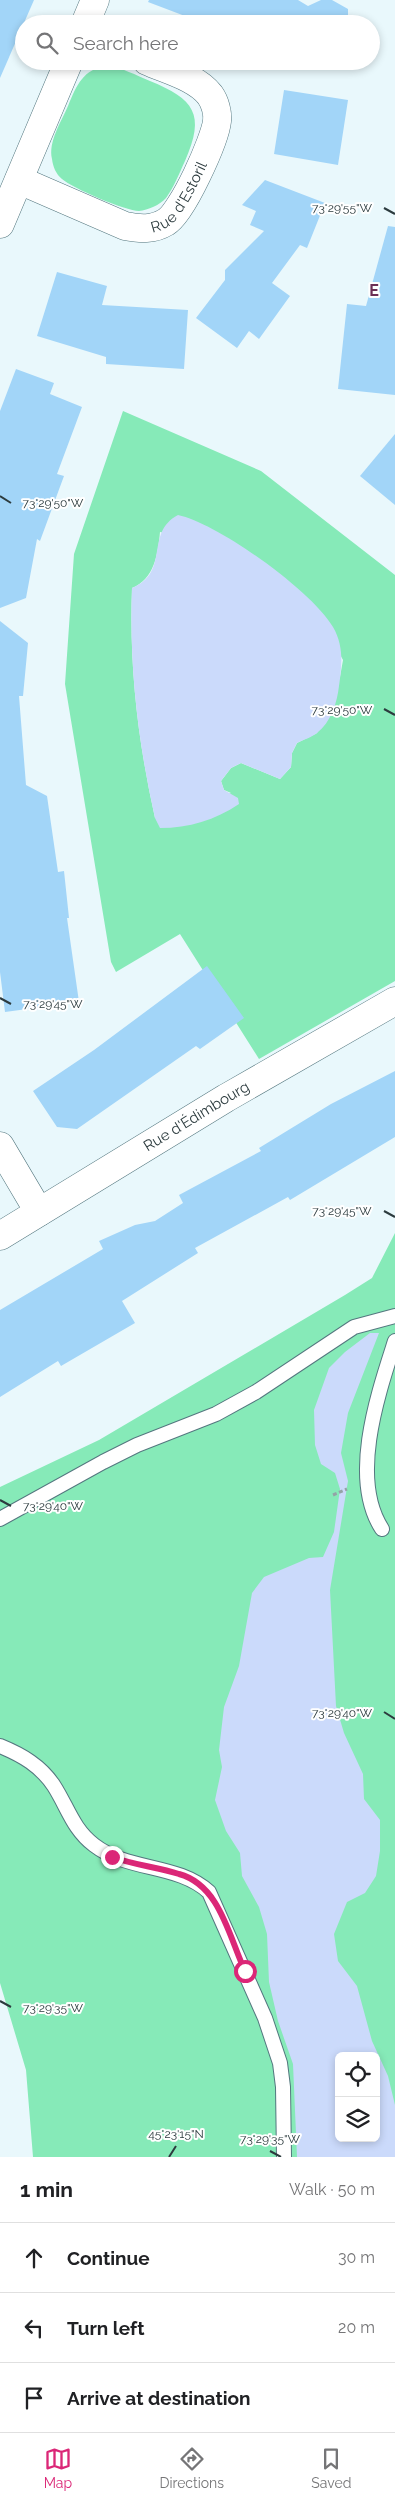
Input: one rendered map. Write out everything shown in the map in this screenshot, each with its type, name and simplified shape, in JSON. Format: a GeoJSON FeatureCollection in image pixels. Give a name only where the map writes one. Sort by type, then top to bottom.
{"type":"FeatureCollection","features":[{"type":"Feature","properties":{"kind":"street"},"geometry":{"type":"LineString","coordinates":[[89,15],[95,0]]}},
{"type":"Feature","properties":{"kind":"street"},"geometry":{"type":"LineString","coordinates":[[0,224],[65,70]]}},
{"type":"Feature","properties":{"kind":"street","name":"Rue d'Estoril"},"geometry":{"type":"LineString","coordinates":[[19,180],[125,226],[141,229],[156,227],[168,222],[186,196],[214,132],[217,120],[216,108],[212,97],[203,88],[166,70]]}},
{"type":"Feature","properties":{"kind":"street","name":"Rue d'Édimbourg"},"geometry":{"type":"LineString","coordinates":[[0,1236],[289,1061],[395,1001]]}},
{"type":"Feature","properties":{"kind":"street"},"geometry":{"type":"LineString","coordinates":[[0,1146],[39,1212]]}},
{"type":"Feature","properties":{"kind":"lane"},"geometry":{"type":"LineString","coordinates":[[0,1519],[137,1445],[216,1414],[256,1392],[354,1327],[395,1316]]}},
{"type":"Feature","properties":{"kind":"lane"},"geometry":{"type":"LineString","coordinates":[[382,1529],[373,1515],[367,1490],[368,1459],[373,1417],[395,1341]]}},
{"type":"Feature","properties":{"kind":"lane"},"geometry":{"type":"LineString","coordinates":[[0,1746],[23,1755],[45,1774],[55,1788],[76,1829],[94,1845],[112,1857],[137,1866],[180,1874],[199,1882],[209,1892],[265,2018],[280,2063],[283,2087],[284,2157]]}},
{"type":"Feature","properties":{"kind":"path"},"geometry":{"type":"LineString","coordinates":[[332,1495],[350,1488]]}},
{"type":"Feature","properties":{"kind":"green space"},"geometry":{"type":"Polygon","coordinates":[[[92,70],[123,70],[177,94],[192,110],[195,120],[195,131],[191,145],[172,189],[166,198],[157,205],[146,210],[132,210],[87,193],[68,183],[56,173],[51,152],[53,139],[78,85],[86,74],[92,70]]]}},
{"type":"Feature","properties":{"kind":"green space"},"geometry":{"type":"Polygon","coordinates":[[[123,411],[261,471],[395,575],[395,981],[259,1059],[180,934],[116,972],[111,962],[65,684],[74,554],[123,411]],[[160,532],[154,565],[145,579],[132,588],[133,675],[139,732],[155,818],[231,793],[224,790],[221,781],[231,768],[241,763],[280,779],[291,767],[292,753],[297,743],[317,733],[340,677],[343,660],[312,603],[282,576],[246,550],[160,532]]]}},
{"type":"Feature","properties":{"kind":"green space"},"geometry":{"type":"Polygon","coordinates":[[[395,1233],[395,2157],[33,2157],[26,2070],[0,1983],[0,1487],[99,1440],[372,1278],[395,1233]]]}},
{"type":"Feature","properties":{"kind":"water"},"geometry":{"type":"Polygon","coordinates":[[[178,515],[217,531],[240,545],[286,578],[306,596],[322,612],[337,634],[341,648],[341,663],[337,699],[330,718],[317,733],[297,743],[292,753],[291,767],[280,779],[241,763],[231,768],[221,781],[224,790],[238,798],[239,804],[211,819],[191,825],[160,828],[155,818],[139,732],[133,675],[132,588],[144,581],[151,572],[162,532],[168,523],[178,515]]]}},
{"type":"Feature","properties":{"kind":"water"},"geometry":{"type":"Polygon","coordinates":[[[370,1333],[379,1333],[348,1413],[341,1453],[348,1481],[330,1590],[336,1706],[344,1733],[363,1774],[364,1799],[380,1820],[380,1851],[376,1876],[365,1893],[347,1902],[334,1934],[338,1961],[357,1986],[372,2041],[377,2052],[335,2052],[335,2142],[380,2142],[380,2058],[388,2076],[395,2105],[395,2157],[297,2157],[293,2064],[278,2021],[269,1982],[267,1934],[259,1907],[242,1876],[240,1853],[226,1831],[215,1800],[222,1767],[219,1750],[224,1707],[239,1666],[252,1593],[264,1577],[309,1558],[323,1557],[334,1532],[340,1489],[335,1473],[321,1464],[315,1445],[314,1410],[329,1368],[345,1352],[370,1333]]]}},
{"type":"Feature","properties":{"kind":"building"},"geometry":{"type":"Polygon","coordinates":[[[0,0],[34,0],[27,15],[15,15],[15,44],[0,78],[0,0]]]}},
{"type":"Feature","properties":{"kind":"building"},"geometry":{"type":"Polygon","coordinates":[[[149,0],[298,0],[308,6],[321,0],[332,0],[348,9],[348,15],[182,15],[148,2],[149,0]]]}},
{"type":"Feature","properties":{"kind":"building"},"geometry":{"type":"Polygon","coordinates":[[[284,90],[348,100],[338,165],[274,154],[284,90]]]}},
{"type":"Feature","properties":{"kind":"building"},"geometry":{"type":"Polygon","coordinates":[[[265,180],[325,203],[307,248],[300,245],[272,283],[290,296],[259,339],[249,331],[237,348],[196,318],[225,280],[225,270],[264,231],[250,225],[256,211],[242,205],[265,180]]]}},
{"type":"Feature","properties":{"kind":"building"},"geometry":{"type":"Polygon","coordinates":[[[388,226],[395,227],[395,395],[338,389],[347,304],[366,306],[388,226]]]}},
{"type":"Feature","properties":{"kind":"building"},"geometry":{"type":"Polygon","coordinates":[[[57,272],[107,286],[102,305],[188,310],[184,369],[106,364],[106,357],[37,336],[57,272]]]}},
{"type":"Feature","properties":{"kind":"building"},"geometry":{"type":"Polygon","coordinates":[[[16,369],[54,383],[50,394],[82,407],[57,474],[64,476],[40,541],[37,539],[26,598],[0,608],[0,411],[16,369]]]}},
{"type":"Feature","properties":{"kind":"building"},"geometry":{"type":"Polygon","coordinates":[[[395,434],[395,505],[360,476],[395,434]]]}},
{"type":"Feature","properties":{"kind":"building"},"geometry":{"type":"Polygon","coordinates":[[[0,621],[28,643],[23,696],[19,696],[26,785],[47,796],[58,872],[64,871],[69,918],[67,918],[79,1002],[5,1012],[0,972],[0,621]]]}},
{"type":"Feature","properties":{"kind":"building"},"geometry":{"type":"Polygon","coordinates":[[[207,966],[244,1018],[200,1049],[196,1046],[77,1129],[57,1127],[33,1091],[94,1050],[207,966]]]}},
{"type":"Feature","properties":{"kind":"building"},"geometry":{"type":"Polygon","coordinates":[[[395,1071],[395,1137],[290,1200],[288,1197],[195,1248],[198,1253],[122,1301],[135,1323],[61,1366],[58,1361],[0,1397],[0,1310],[103,1249],[99,1241],[135,1225],[155,1221],[183,1203],[179,1195],[261,1151],[259,1148],[331,1104],[395,1071]]]}},
{"type":"Feature","properties":{"kind":"district","name":"E"},"geometry":{"type":"Point","coordinates":[374,290]}},
{"type":"Feature","properties":{"kind":"route"},"geometry":{"type":"LineString","coordinates":[[112,1857],[137,1866],[180,1874],[199,1882],[217,1904],[232,1944],[245,1971]]}}]}
